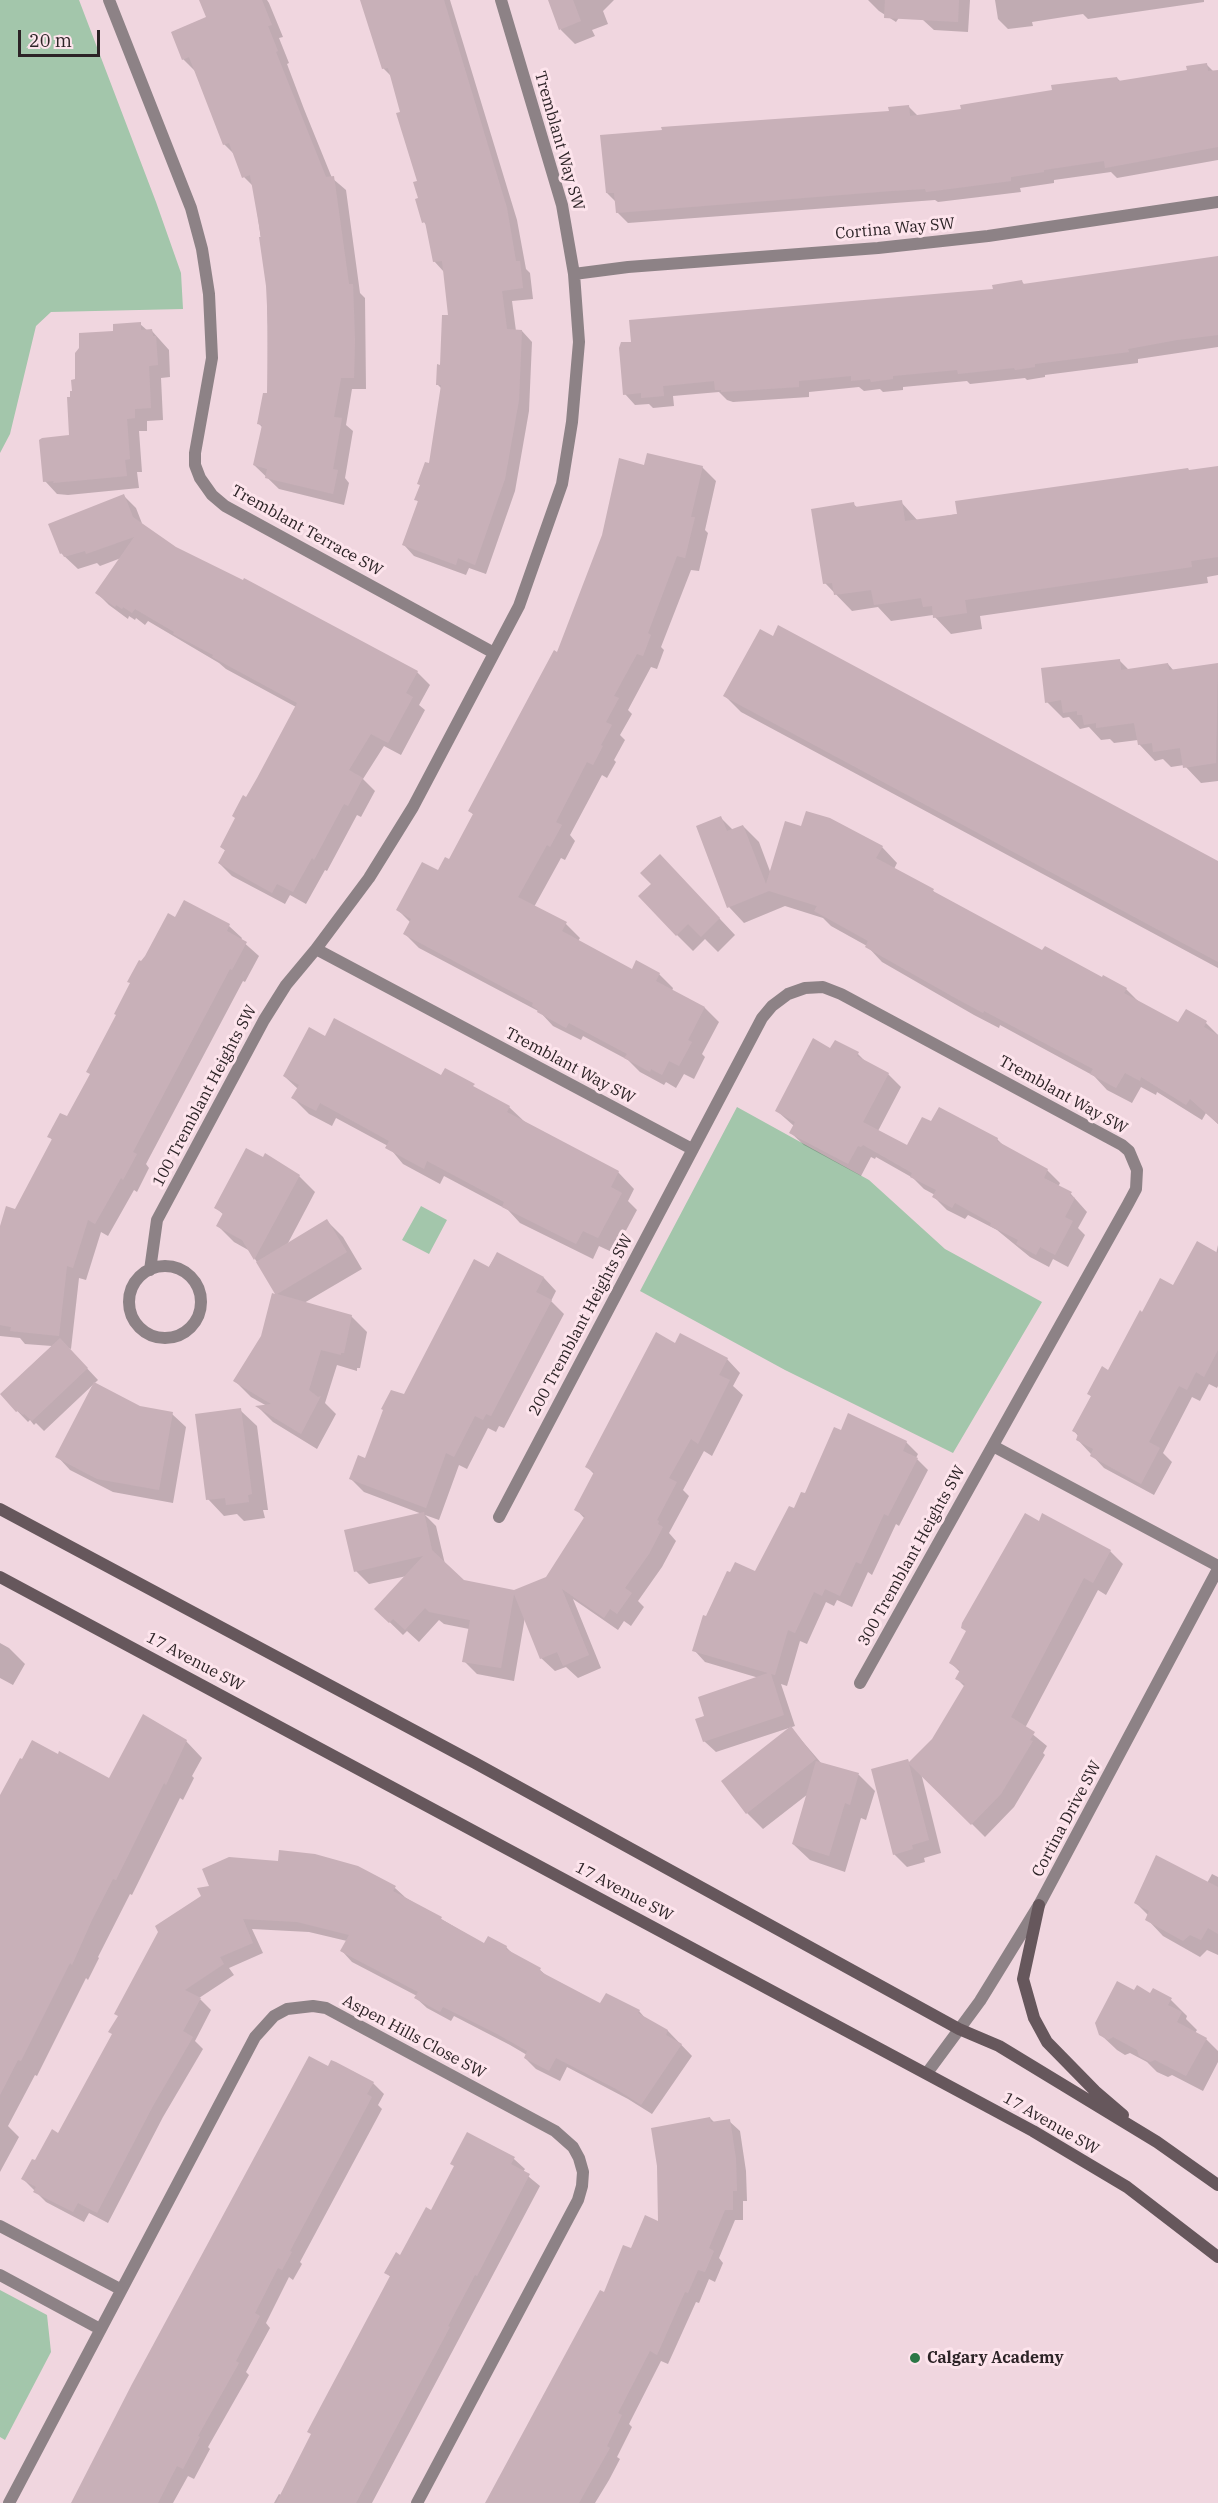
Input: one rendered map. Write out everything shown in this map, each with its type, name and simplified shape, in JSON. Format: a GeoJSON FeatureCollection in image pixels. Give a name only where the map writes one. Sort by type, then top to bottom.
{"type":"FeatureCollection","features":[{"type":"Feature","properties":{"kind":"main road"},"geometry":{"type":"LineString","coordinates":[[0,1509],[465,1757],[959,2029],[999,2046],[1157,2142],[1218,2185]]}},
{"type":"Feature","properties":{"kind":"main road","name":"17 Avenue SW"},"geometry":{"type":"LineString","coordinates":[[0,1577],[1033,2131],[1127,2187],[1218,2257]]}},
{"type":"Feature","properties":{"kind":"main road"},"geometry":{"type":"LineString","coordinates":[[1039,1905],[1023,1979],[1034,2018],[1047,2042],[1095,2091],[1157,2142]]}},
{"type":"Feature","properties":{"kind":"street","name":"Tremblant Terrace SW"},"geometry":{"type":"LineString","coordinates":[[109,0],[191,208],[202,249],[209,294],[212,358],[195,453],[195,465],[200,478],[212,495],[225,506],[494,652]]}},
{"type":"Feature","properties":{"kind":"street","name":"Tremblant Way SW"},"geometry":{"type":"LineString","coordinates":[[501,0],[562,205],[574,274],[579,342],[572,422],[562,484],[519,606],[413,807],[369,878],[316,949],[692,1149],[762,1018],[772,1006],[788,994],[805,988],[823,987],[1122,1145],[1129,1151],[1137,1170],[1136,1189],[993,1446]]}},
{"type":"Feature","properties":{"kind":"street","name":"Cortina Way SW"},"geometry":{"type":"LineString","coordinates":[[574,274],[627,267],[878,248],[988,236],[1218,202]]}},
{"type":"Feature","properties":{"kind":"street","name":"100 Tremblant Heights SW"},"geometry":{"type":"LineString","coordinates":[[150,1270],[157,1220],[264,1020],[286,985],[316,949]]}},
{"type":"Feature","properties":{"kind":"street","name":"200 Tremblant Heights SW"},"geometry":{"type":"LineString","coordinates":[[499,1517],[692,1149]]}},
{"type":"Feature","properties":{"kind":"street"},"geometry":{"type":"LineString","coordinates":[[173,1267],[193,1279],[198,1290],[201,1301],[200,1313],[186,1332],[176,1337],[164,1339],[152,1336],[134,1321],[129,1304],[133,1286],[140,1276],[150,1270],[173,1267]]}},
{"type":"Feature","properties":{"kind":"street"},"geometry":{"type":"LineString","coordinates":[[993,1446],[1218,1567]]}},
{"type":"Feature","properties":{"kind":"street","name":"300 Tremblant Heights SW"},"geometry":{"type":"LineString","coordinates":[[860,1683],[993,1446]]}},
{"type":"Feature","properties":{"kind":"street","name":"Cortina Drive SW"},"geometry":{"type":"LineString","coordinates":[[927,2073],[980,2001],[1039,1905],[1218,1567]]}},
{"type":"Feature","properties":{"kind":"street","name":"Aspen Hills Close SW"},"geometry":{"type":"LineString","coordinates":[[9,2503],[255,2037],[274,2016],[287,2009],[306,2006],[326,2008],[565,2138],[579,2158],[583,2172],[578,2200],[417,2503]]}},
{"type":"Feature","properties":{"kind":"street"},"geometry":{"type":"LineString","coordinates":[[0,2226],[120,2289]]}},
{"type":"Feature","properties":{"kind":"street"},"geometry":{"type":"LineString","coordinates":[[0,2275],[100,2329]]}},
{"type":"Feature","properties":{"kind":"green space"},"geometry":{"type":"Polygon","coordinates":[[[0,0],[79,0],[181,273],[183,309],[51,312],[36,326],[10,434],[0,453],[0,0]]]}},
{"type":"Feature","properties":{"kind":"green space"},"geometry":{"type":"Polygon","coordinates":[[[737,1107],[869,1180],[945,1249],[1042,1302],[953,1453],[785,1370],[640,1291],[737,1107]]]}},
{"type":"Feature","properties":{"kind":"green space"},"geometry":{"type":"Polygon","coordinates":[[[421,1206],[447,1220],[429,1254],[402,1240],[421,1206]]]}},
{"type":"Feature","properties":{"kind":"green space"},"geometry":{"type":"Polygon","coordinates":[[[0,2290],[47,2315],[51,2352],[5,2440],[0,2437],[0,2290]]]}},
{"type":"Feature","properties":{"kind":"building"},"geometry":{"type":"Polygon","coordinates":[[[199,0],[262,0],[272,25],[268,26],[278,51],[276,52],[326,177],[334,176],[349,284],[353,284],[355,340],[354,378],[341,378],[334,417],[342,418],[333,469],[338,470],[333,494],[265,478],[267,469],[253,465],[262,425],[257,424],[263,393],[267,393],[268,326],[266,286],[259,237],[261,237],[250,175],[242,178],[229,143],[223,145],[189,57],[182,60],[171,32],[206,17],[199,0]]]}},
{"type":"Feature","properties":{"kind":"building"},"geometry":{"type":"Polygon","coordinates":[[[360,0],[444,0],[507,208],[516,261],[520,261],[523,288],[502,291],[507,329],[522,330],[519,400],[505,479],[475,565],[458,558],[456,565],[402,545],[418,501],[414,500],[420,485],[417,484],[425,462],[429,463],[441,385],[436,385],[437,364],[440,365],[442,315],[448,315],[442,261],[433,262],[425,222],[422,223],[415,199],[418,198],[413,182],[417,181],[396,113],[400,112],[388,68],[382,69],[360,0]]]}},
{"type":"Feature","properties":{"kind":"building"},"geometry":{"type":"Polygon","coordinates":[[[548,0],[573,0],[581,21],[559,30],[548,0]]]}},
{"type":"Feature","properties":{"kind":"building"},"geometry":{"type":"Polygon","coordinates":[[[885,0],[959,0],[958,22],[884,18],[885,0]]]}},
{"type":"Feature","properties":{"kind":"building"},"geometry":{"type":"Polygon","coordinates":[[[1207,63],[1208,71],[1218,70],[1218,147],[1105,168],[1104,161],[1044,170],[1044,172],[1011,177],[1011,181],[926,192],[925,189],[891,191],[616,213],[614,193],[606,193],[600,135],[662,130],[661,127],[889,111],[888,107],[909,105],[910,116],[961,109],[960,105],[1052,90],[1051,85],[1117,77],[1118,81],[1187,70],[1186,66],[1207,63]]]}},
{"type":"Feature","properties":{"kind":"building"},"geometry":{"type":"Polygon","coordinates":[[[1218,256],[1218,335],[1128,349],[1129,352],[1035,364],[1035,367],[1015,370],[1014,368],[958,374],[957,370],[893,376],[893,379],[871,382],[870,379],[851,381],[851,376],[799,381],[799,387],[721,392],[721,390],[715,390],[714,381],[663,386],[664,396],[641,398],[641,393],[623,395],[619,348],[621,342],[631,342],[629,320],[993,289],[992,285],[1022,280],[1023,284],[1218,256]]]}},
{"type":"Feature","properties":{"kind":"building"},"geometry":{"type":"Polygon","coordinates":[[[141,322],[141,330],[152,329],[153,336],[156,336],[158,365],[149,366],[151,408],[135,409],[135,418],[127,419],[130,459],[125,460],[127,476],[43,482],[39,440],[69,435],[67,397],[70,397],[70,391],[72,391],[71,380],[75,379],[75,353],[79,348],[79,333],[113,331],[113,324],[141,322]]]}},
{"type":"Feature","properties":{"kind":"building"},"geometry":{"type":"Polygon","coordinates":[[[647,453],[703,466],[691,517],[695,517],[685,558],[677,556],[648,633],[651,635],[643,656],[637,654],[614,696],[619,698],[606,722],[612,725],[601,745],[603,746],[593,765],[587,762],[556,822],[562,825],[550,847],[547,845],[518,897],[567,922],[562,931],[632,969],[636,960],[660,973],[656,981],[705,1007],[688,1040],[692,1042],[679,1066],[669,1061],[662,1075],[651,1069],[650,1072],[624,1058],[627,1054],[569,1023],[566,1028],[537,1012],[538,1010],[532,1006],[533,1003],[403,934],[411,919],[396,910],[422,862],[438,870],[445,857],[449,859],[473,814],[468,811],[554,650],[557,652],[602,535],[619,458],[644,465],[647,453]]]}},
{"type":"Feature","properties":{"kind":"building"},"geometry":{"type":"Polygon","coordinates":[[[1218,466],[1218,557],[1191,561],[1192,567],[965,600],[967,613],[933,618],[932,606],[923,607],[921,598],[874,605],[871,590],[834,595],[832,583],[823,584],[811,509],[854,502],[855,507],[902,500],[905,521],[957,514],[955,501],[1188,468],[1189,470],[1218,466]]]}},
{"type":"Feature","properties":{"kind":"building"},"geometry":{"type":"Polygon","coordinates":[[[124,494],[133,517],[176,547],[243,580],[244,578],[418,671],[406,693],[413,697],[388,743],[371,734],[349,770],[363,778],[348,806],[344,804],[314,860],[312,858],[293,892],[277,884],[272,893],[218,863],[225,850],[220,847],[235,818],[232,816],[243,795],[246,797],[257,778],[297,703],[212,657],[213,655],[173,634],[174,632],[135,609],[132,613],[123,607],[122,609],[116,605],[115,607],[95,593],[134,537],[86,554],[85,551],[64,557],[62,553],[60,554],[48,524],[124,494]]]}},
{"type":"Feature","properties":{"kind":"building"},"geometry":{"type":"Polygon","coordinates":[[[778,625],[1218,861],[1218,962],[723,696],[760,629],[773,636],[778,625]]]}},
{"type":"Feature","properties":{"kind":"building"},"geometry":{"type":"Polygon","coordinates":[[[1120,659],[1121,670],[1168,663],[1169,670],[1218,663],[1216,763],[1183,768],[1180,748],[1153,752],[1152,743],[1138,745],[1134,723],[1096,728],[1096,723],[1084,725],[1082,715],[1077,715],[1077,711],[1063,713],[1061,700],[1045,703],[1041,668],[1120,659]]]}},
{"type":"Feature","properties":{"kind":"building"},"geometry":{"type":"Polygon","coordinates":[[[806,811],[830,818],[883,846],[876,858],[1042,950],[1045,946],[1127,988],[1124,993],[1178,1022],[1186,1009],[1207,1021],[1204,1027],[1218,1035],[1218,1124],[1190,1099],[1186,1105],[1141,1077],[1140,1081],[1125,1073],[1116,1088],[1090,1074],[1093,1069],[984,1011],[983,1013],[865,947],[868,941],[814,911],[817,906],[769,891],[727,908],[696,826],[721,816],[727,831],[743,825],[766,884],[785,821],[801,826],[806,811]]]}},
{"type":"Feature","properties":{"kind":"building"},"geometry":{"type":"Polygon","coordinates":[[[660,854],[720,918],[701,937],[688,924],[676,936],[638,896],[651,884],[640,873],[660,854]]]}},
{"type":"Feature","properties":{"kind":"building"},"geometry":{"type":"Polygon","coordinates":[[[184,900],[230,924],[227,931],[247,942],[232,970],[230,969],[133,1152],[137,1154],[123,1180],[121,1178],[95,1224],[88,1220],[73,1268],[67,1266],[59,1336],[10,1331],[11,1327],[0,1325],[0,1226],[6,1206],[15,1209],[52,1139],[47,1137],[60,1113],[67,1116],[90,1074],[86,1072],[116,1015],[114,1014],[130,983],[127,982],[139,960],[141,961],[145,956],[168,913],[175,917],[184,900]]]}},
{"type":"Feature","properties":{"kind":"building"},"geometry":{"type":"Polygon","coordinates":[[[334,1018],[441,1075],[445,1068],[475,1084],[473,1086],[510,1106],[507,1112],[619,1171],[611,1187],[622,1193],[598,1238],[583,1231],[576,1244],[502,1207],[504,1202],[427,1161],[424,1169],[385,1148],[389,1141],[320,1103],[316,1111],[291,1098],[299,1085],[283,1076],[309,1027],[325,1036],[334,1018]]]}},
{"type":"Feature","properties":{"kind":"building"},"geometry":{"type":"Polygon","coordinates":[[[813,1038],[830,1048],[835,1040],[859,1052],[857,1056],[889,1073],[863,1122],[907,1145],[922,1117],[931,1121],[939,1107],[998,1138],[997,1141],[1048,1169],[1044,1178],[1072,1192],[1070,1195],[1075,1198],[1065,1217],[1073,1221],[1055,1255],[1040,1247],[1036,1255],[1016,1244],[1018,1240],[990,1226],[991,1223],[955,1203],[952,1208],[932,1197],[936,1190],[910,1177],[912,1173],[863,1145],[858,1146],[848,1164],[789,1133],[795,1122],[775,1111],[813,1038]]]}},
{"type":"Feature","properties":{"kind":"building"},"geometry":{"type":"Polygon","coordinates":[[[246,1148],[263,1157],[265,1153],[300,1175],[254,1260],[242,1240],[216,1226],[223,1213],[214,1208],[246,1148]]]}},
{"type":"Feature","properties":{"kind":"building"},"geometry":{"type":"Polygon","coordinates":[[[327,1219],[347,1252],[277,1294],[352,1315],[344,1353],[341,1355],[321,1350],[309,1390],[318,1397],[321,1396],[301,1434],[255,1406],[271,1404],[233,1381],[261,1336],[272,1293],[275,1294],[256,1262],[327,1219]]]}},
{"type":"Feature","properties":{"kind":"building"},"geometry":{"type":"Polygon","coordinates":[[[1197,1241],[1218,1253],[1218,1350],[1204,1377],[1196,1372],[1187,1390],[1179,1386],[1149,1442],[1160,1448],[1141,1484],[1090,1456],[1093,1449],[1076,1440],[1078,1434],[1072,1431],[1091,1396],[1087,1394],[1102,1366],[1108,1370],[1160,1278],[1173,1285],[1197,1241]]]}},
{"type":"Feature","properties":{"kind":"building"},"geometry":{"type":"Polygon","coordinates":[[[497,1252],[544,1277],[536,1292],[552,1300],[491,1416],[486,1414],[483,1420],[475,1416],[454,1457],[446,1453],[426,1508],[349,1479],[358,1455],[365,1458],[383,1410],[381,1409],[391,1390],[404,1394],[474,1259],[489,1267],[497,1252]]]}},
{"type":"Feature","properties":{"kind":"building"},"geometry":{"type":"Polygon","coordinates":[[[656,1332],[675,1343],[680,1333],[728,1358],[719,1375],[730,1380],[698,1444],[691,1439],[669,1478],[677,1482],[657,1520],[658,1524],[663,1527],[649,1554],[625,1588],[632,1593],[617,1614],[610,1609],[604,1618],[562,1589],[589,1655],[563,1666],[557,1652],[540,1659],[514,1594],[501,1668],[462,1662],[470,1620],[429,1612],[425,1608],[405,1630],[393,1619],[389,1623],[374,1609],[423,1556],[354,1572],[344,1530],[424,1512],[432,1550],[464,1580],[514,1590],[546,1577],[585,1516],[574,1510],[594,1472],[585,1467],[656,1332]]]}},
{"type":"Feature","properties":{"kind":"building"},"geometry":{"type":"Polygon","coordinates":[[[60,1338],[88,1368],[32,1421],[24,1414],[16,1412],[0,1394],[60,1338]]]}},
{"type":"Feature","properties":{"kind":"building"},"geometry":{"type":"Polygon","coordinates":[[[94,1382],[140,1406],[173,1412],[159,1490],[97,1479],[55,1457],[94,1382]]]}},
{"type":"Feature","properties":{"kind":"building"},"geometry":{"type":"Polygon","coordinates":[[[241,1408],[252,1494],[248,1495],[249,1502],[226,1505],[225,1498],[206,1500],[195,1414],[241,1408]]]}},
{"type":"Feature","properties":{"kind":"building"},"geometry":{"type":"Polygon","coordinates":[[[848,1413],[907,1441],[903,1451],[918,1458],[888,1516],[884,1514],[861,1564],[856,1562],[840,1596],[825,1589],[822,1596],[814,1592],[795,1633],[788,1630],[775,1675],[771,1674],[784,1715],[703,1742],[695,1719],[704,1716],[698,1697],[768,1673],[692,1651],[703,1615],[706,1616],[727,1571],[730,1572],[735,1562],[755,1571],[789,1506],[794,1508],[801,1492],[805,1493],[834,1427],[841,1430],[848,1413]]]}},
{"type":"Feature","properties":{"kind":"building"},"geometry":{"type":"Polygon","coordinates":[[[1025,1513],[1039,1521],[1042,1513],[1111,1550],[1093,1583],[1084,1578],[1011,1717],[1035,1732],[1030,1740],[1033,1741],[1001,1794],[971,1825],[909,1764],[929,1840],[912,1845],[913,1849],[893,1855],[871,1769],[908,1759],[909,1762],[932,1739],[965,1684],[955,1679],[960,1670],[949,1663],[966,1631],[961,1628],[962,1623],[1025,1513]]]}},
{"type":"Feature","properties":{"kind":"building"},"geometry":{"type":"Polygon","coordinates":[[[143,1714],[187,1740],[116,1880],[113,1879],[92,1920],[72,1965],[70,1963],[21,2061],[18,2060],[0,2095],[0,1795],[32,1740],[58,1754],[59,1751],[109,1778],[143,1714]]]}},
{"type":"Feature","properties":{"kind":"building"},"geometry":{"type":"Polygon","coordinates":[[[791,1726],[816,1759],[746,1814],[721,1781],[791,1726]]]}},
{"type":"Feature","properties":{"kind":"building"},"geometry":{"type":"Polygon","coordinates":[[[816,1761],[859,1773],[850,1805],[845,1803],[829,1856],[792,1844],[816,1761]]]}},
{"type":"Feature","properties":{"kind":"building"},"geometry":{"type":"Polygon","coordinates":[[[279,1850],[315,1854],[358,1866],[396,1886],[393,1891],[442,1917],[441,1919],[484,1943],[488,1936],[507,1946],[506,1949],[541,1968],[543,1973],[600,2003],[606,1993],[640,2010],[638,2013],[668,2030],[666,2035],[682,2044],[641,2105],[616,2089],[556,2058],[549,2071],[524,2058],[527,2051],[497,2034],[443,2007],[440,2012],[414,1998],[418,1992],[340,1951],[349,1935],[297,1922],[243,1919],[253,1943],[220,1957],[224,1964],[185,1990],[201,1998],[183,2031],[193,2037],[153,2106],[97,2213],[78,2203],[73,2212],[33,2192],[36,2187],[21,2179],[32,2159],[35,2160],[52,2129],[58,2133],[112,2034],[108,2032],[118,2016],[114,2014],[158,1932],[155,1926],[201,1896],[197,1888],[209,1886],[202,1869],[229,1857],[278,1861],[279,1850]]]}},
{"type":"Feature","properties":{"kind":"building"},"geometry":{"type":"Polygon","coordinates":[[[1156,1855],[1218,1887],[1218,1934],[1208,1928],[1201,1940],[1190,1935],[1183,1941],[1145,1920],[1149,1911],[1134,1903],[1156,1855]]]}},
{"type":"Feature","properties":{"kind":"building"},"geometry":{"type":"Polygon","coordinates":[[[1117,1981],[1134,1990],[1137,1985],[1150,1993],[1153,1988],[1172,1998],[1168,2005],[1182,2012],[1177,2022],[1207,2038],[1186,2076],[1155,2060],[1150,2062],[1139,2056],[1137,2050],[1113,2037],[1108,2040],[1099,2035],[1095,2023],[1117,1981]]]}},
{"type":"Feature","properties":{"kind":"building"},"geometry":{"type":"Polygon","coordinates":[[[309,2056],[328,2066],[331,2060],[336,2062],[374,2082],[367,2094],[372,2097],[290,2251],[292,2252],[282,2270],[278,2268],[255,2313],[260,2316],[236,2361],[239,2363],[198,2436],[200,2437],[183,2469],[177,2466],[158,2503],[71,2503],[132,2384],[309,2056]]]}},
{"type":"Feature","properties":{"kind":"building"},"geometry":{"type":"Polygon","coordinates":[[[710,2117],[711,2122],[730,2119],[736,2159],[737,2191],[733,2191],[733,2210],[725,2210],[709,2248],[714,2251],[705,2272],[698,2270],[688,2293],[685,2292],[657,2355],[650,2351],[618,2413],[622,2415],[607,2446],[610,2448],[579,2503],[485,2503],[600,2290],[604,2292],[623,2245],[631,2248],[645,2215],[658,2221],[657,2166],[651,2128],[710,2117]]]}},
{"type":"Feature","properties":{"kind":"building"},"geometry":{"type":"Polygon","coordinates":[[[467,2132],[515,2157],[511,2164],[530,2174],[356,2503],[276,2503],[311,2434],[307,2432],[390,2276],[384,2273],[396,2252],[400,2255],[426,2207],[431,2210],[454,2166],[450,2164],[467,2132]]]}},
{"type":"Feature","properties":{"kind":"place","name":"Calgary Academy"},"geometry":{"type":"Point","coordinates":[915,2358]}}]}
